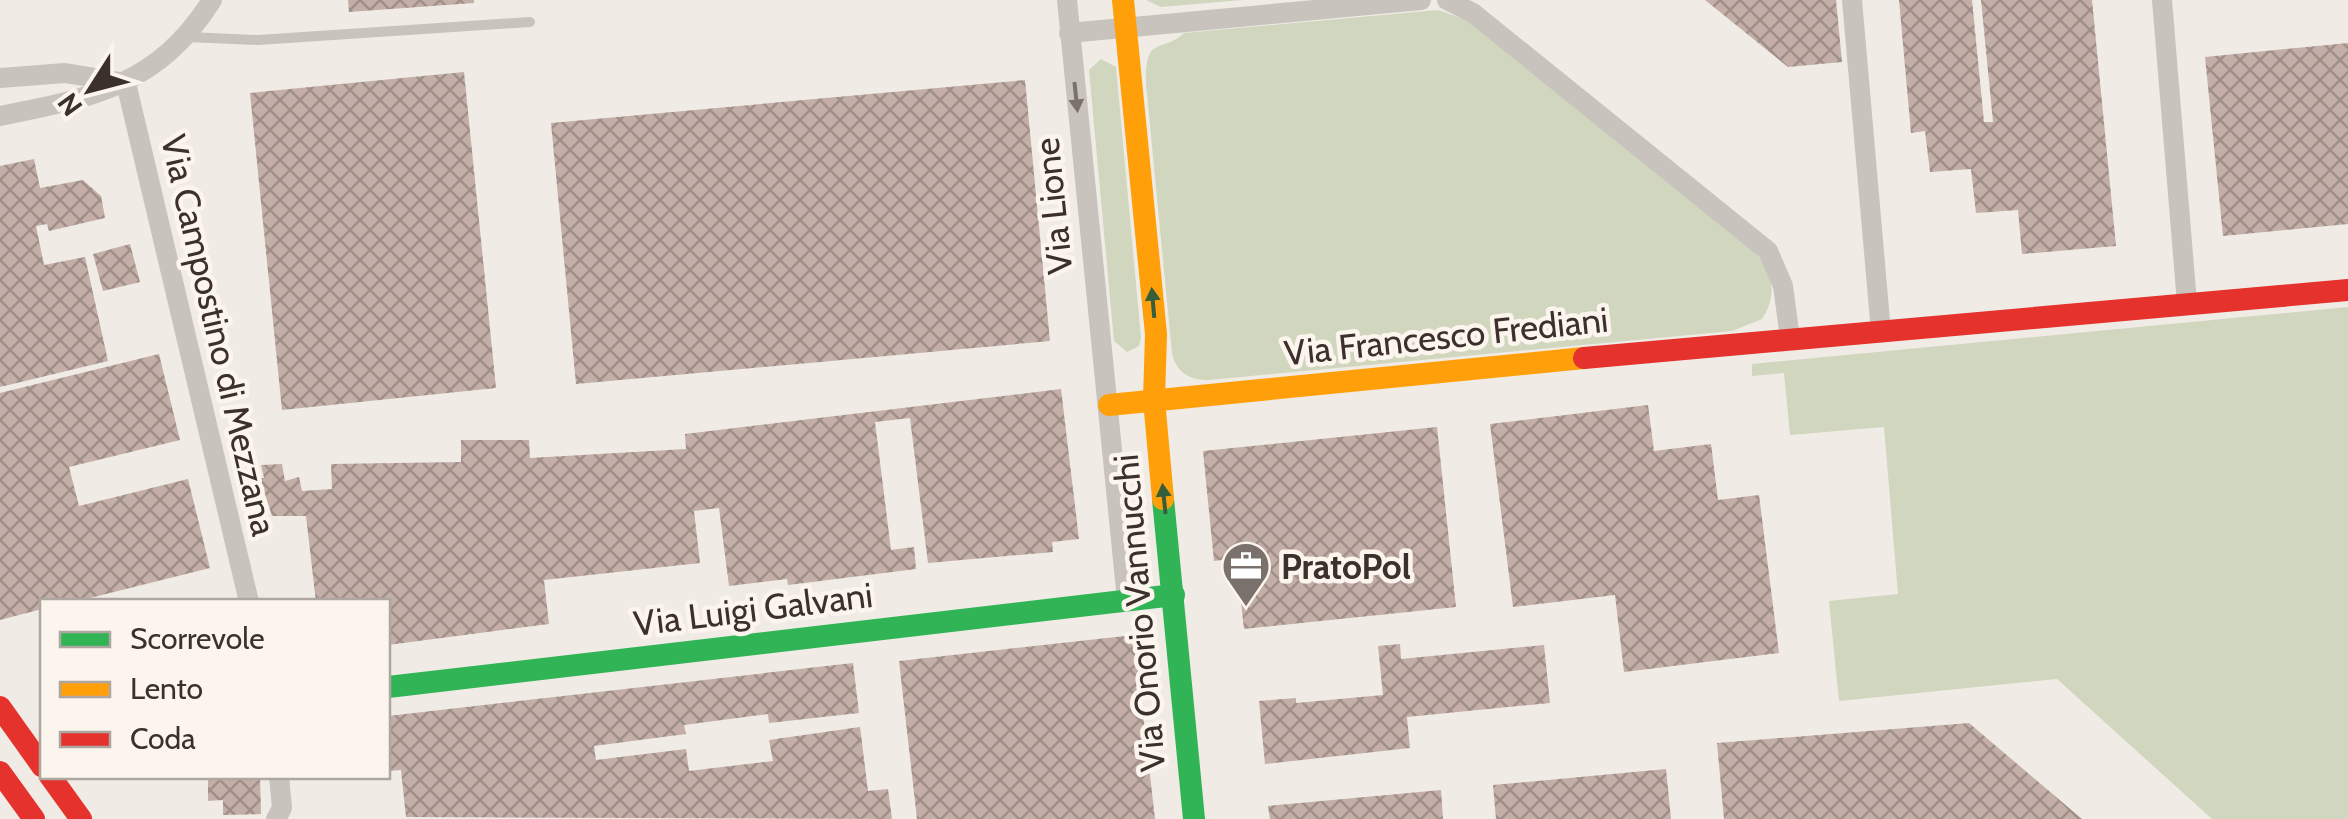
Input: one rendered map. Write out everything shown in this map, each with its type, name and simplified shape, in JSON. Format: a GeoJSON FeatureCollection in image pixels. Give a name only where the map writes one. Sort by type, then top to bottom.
{"type":"FeatureCollection","features":[{"type":"Feature","properties":{"kind":"main road"},"geometry":{"type":"LineString","coordinates":[[1123,0],[1156,334],[1154,400]]}},
{"type":"Feature","properties":{"kind":"main road","name":"Via Francesco Frediani"},"geometry":{"type":"LineString","coordinates":[[1109,405],[1790,338],[2348,290]]}},
{"type":"Feature","properties":{"kind":"main road","name":"Via Onorio Vannucchi"},"geometry":{"type":"LineString","coordinates":[[1154,400],[1194,819]]}},
{"type":"Feature","properties":{"kind":"main road","name":"Via Luigi Galvani"},"geometry":{"type":"LineString","coordinates":[[390,688],[1174,596]]}},
{"type":"Feature","properties":{"kind":"main road"},"geometry":{"type":"LineString","coordinates":[[0,707],[40,763]]}},
{"type":"Feature","properties":{"kind":"main road"},"geometry":{"type":"LineString","coordinates":[[0,772],[34,819]]}},
{"type":"Feature","properties":{"kind":"main road"},"geometry":{"type":"LineString","coordinates":[[52,779],[80,819]]}},
{"type":"Feature","properties":{"kind":"street"},"geometry":{"type":"LineString","coordinates":[[0,116],[74,102],[126,83],[164,59],[188,36],[212,0]]}},
{"type":"Feature","properties":{"kind":"street","name":"Via Lione"},"geometry":{"type":"LineString","coordinates":[[1067,0],[1109,405]]}},
{"type":"Feature","properties":{"kind":"street"},"geometry":{"type":"LineString","coordinates":[[1069,33],[1422,0]]}},
{"type":"Feature","properties":{"kind":"street"},"geometry":{"type":"LineString","coordinates":[[1447,0],[1473,12],[1768,251],[1783,286],[1790,338]]}},
{"type":"Feature","properties":{"kind":"street"},"geometry":{"type":"LineString","coordinates":[[1852,0],[1881,332]]}},
{"type":"Feature","properties":{"kind":"street"},"geometry":{"type":"LineString","coordinates":[[2162,0],[2186,303]]}},
{"type":"Feature","properties":{"kind":"street"},"geometry":{"type":"LineString","coordinates":[[0,78],[64,72],[126,83]]}},
{"type":"Feature","properties":{"kind":"street","name":"Via Campostino di Mezzana"},"geometry":{"type":"LineString","coordinates":[[126,83],[248,599]]}},
{"type":"Feature","properties":{"kind":"street","name":"Via Onorio Vannucchi"},"geometry":{"type":"LineString","coordinates":[[1109,405],[1128,600]]}},
{"type":"Feature","properties":{"kind":"street"},"geometry":{"type":"LineString","coordinates":[[276,819],[282,808],[279,779]]}},
{"type":"Feature","properties":{"kind":"lane"},"geometry":{"type":"LineString","coordinates":[[188,36],[258,40],[530,22]]}},
{"type":"Feature","properties":{"kind":"green space"},"geometry":{"type":"Polygon","coordinates":[[[1146,0],[1243,0],[1161,7],[1146,0]]]}},
{"type":"Feature","properties":{"kind":"green space"},"geometry":{"type":"Polygon","coordinates":[[[1438,10],[1467,20],[1756,253],[1767,269],[1771,285],[1770,302],[1762,319],[1732,331],[1208,380],[1180,370],[1172,353],[1146,84],[1152,51],[1184,33],[1438,10]]]}},
{"type":"Feature","properties":{"kind":"green space"},"geometry":{"type":"Polygon","coordinates":[[[1101,59],[1116,67],[1141,338],[1139,346],[1127,352],[1114,341],[1089,70],[1101,59]]]}},
{"type":"Feature","properties":{"kind":"green space"},"geometry":{"type":"Polygon","coordinates":[[[2348,307],[2348,819],[2212,819],[2057,679],[1839,701],[1829,601],[1898,594],[1884,427],[1790,435],[1784,373],[1752,376],[1752,364],[2348,307]]]}},
{"type":"Feature","properties":{"kind":"building"},"geometry":{"type":"Polygon","coordinates":[[[348,0],[474,0],[474,3],[349,12],[348,0]]]}},
{"type":"Feature","properties":{"kind":"building"},"geometry":{"type":"Polygon","coordinates":[[[1705,0],[1836,0],[1842,62],[1788,67],[1705,0]]]}},
{"type":"Feature","properties":{"kind":"building"},"geometry":{"type":"Polygon","coordinates":[[[1899,0],[1972,0],[1984,122],[1993,122],[1981,0],[2092,0],[2116,246],[2022,254],[2018,210],[1976,213],[1971,169],[1930,172],[1925,131],[1911,133],[1899,0]]]}},
{"type":"Feature","properties":{"kind":"building"},"geometry":{"type":"Polygon","coordinates":[[[2348,43],[2348,224],[2223,236],[2205,57],[2348,43]]]}},
{"type":"Feature","properties":{"kind":"building"},"geometry":{"type":"Polygon","coordinates":[[[464,72],[496,388],[282,410],[250,93],[464,72]]]}},
{"type":"Feature","properties":{"kind":"building"},"geometry":{"type":"Polygon","coordinates":[[[1025,80],[1050,341],[576,384],[551,123],[1025,80]]]}},
{"type":"Feature","properties":{"kind":"building"},"geometry":{"type":"Polygon","coordinates":[[[34,159],[40,188],[83,180],[101,196],[105,218],[49,231],[47,224],[36,226],[44,265],[85,257],[108,361],[0,387],[0,166],[34,159]]]}},
{"type":"Feature","properties":{"kind":"building"},"geometry":{"type":"Polygon","coordinates":[[[130,244],[140,282],[103,291],[93,254],[130,244]]]}},
{"type":"Feature","properties":{"kind":"building"},"geometry":{"type":"Polygon","coordinates":[[[159,354],[180,440],[69,467],[79,506],[188,479],[210,568],[86,599],[40,599],[40,610],[0,620],[0,393],[159,354]]]}},
{"type":"Feature","properties":{"kind":"building"},"geometry":{"type":"Polygon","coordinates":[[[1061,389],[1079,539],[1052,542],[1053,552],[928,563],[910,418],[875,422],[891,550],[914,547],[916,569],[788,585],[787,579],[729,586],[719,508],[694,511],[700,563],[544,580],[549,624],[390,645],[390,599],[316,599],[306,516],[272,516],[260,478],[264,478],[261,465],[282,464],[285,481],[299,477],[302,491],[332,489],[331,464],[461,462],[461,440],[529,440],[530,458],[686,449],[685,434],[1061,389]]]}},
{"type":"Feature","properties":{"kind":"building"},"geometry":{"type":"Polygon","coordinates":[[[1648,405],[1654,451],[1711,444],[1718,500],[1759,495],[1779,653],[1624,672],[1615,595],[1513,607],[1490,424],[1648,405]]]}},
{"type":"Feature","properties":{"kind":"building"},"geometry":{"type":"Polygon","coordinates":[[[1437,427],[1456,607],[1244,629],[1236,558],[1214,561],[1203,451],[1437,427]]]}},
{"type":"Feature","properties":{"kind":"building"},"geometry":{"type":"Polygon","coordinates":[[[1134,635],[1155,819],[917,819],[899,661],[1134,635]]]}},
{"type":"Feature","properties":{"kind":"building"},"geometry":{"type":"Polygon","coordinates":[[[1400,644],[1401,659],[1544,645],[1550,703],[1407,717],[1410,748],[1265,764],[1259,701],[1296,698],[1296,703],[1383,695],[1378,646],[1400,644]]]}},
{"type":"Feature","properties":{"kind":"building"},"geometry":{"type":"Polygon","coordinates":[[[853,663],[859,713],[769,723],[768,714],[684,725],[686,734],[594,746],[596,760],[686,749],[689,771],[773,761],[769,740],[860,727],[868,791],[888,789],[892,819],[406,817],[401,770],[390,771],[390,716],[853,663]]]}},
{"type":"Feature","properties":{"kind":"building"},"geometry":{"type":"Polygon","coordinates":[[[1969,723],[2082,819],[1724,819],[1717,743],[1969,723]]]}},
{"type":"Feature","properties":{"kind":"building"},"geometry":{"type":"Polygon","coordinates":[[[1666,769],[1671,819],[1496,819],[1493,785],[1666,769]]]}},
{"type":"Feature","properties":{"kind":"building"},"geometry":{"type":"Polygon","coordinates":[[[208,779],[260,779],[261,814],[223,815],[223,800],[208,801],[208,779]]]}},
{"type":"Feature","properties":{"kind":"building"},"geometry":{"type":"Polygon","coordinates":[[[1441,790],[1443,819],[1270,819],[1268,806],[1441,790]]]}},
{"type":"Feature","properties":{"kind":"traffic: fast"},"geometry":{"type":"LineString","coordinates":[[1163,499],[1194,819]]}},
{"type":"Feature","properties":{"kind":"traffic: fast"},"geometry":{"type":"LineString","coordinates":[[390,687],[1174,595]]}},
{"type":"Feature","properties":{"kind":"traffic: slow"},"geometry":{"type":"LineString","coordinates":[[1123,0],[1156,334],[1154,400],[1163,499]]}},
{"type":"Feature","properties":{"kind":"traffic: slow"},"geometry":{"type":"LineString","coordinates":[[1109,405],[1584,358]]}},
{"type":"Feature","properties":{"kind":"traffic: jam"},"geometry":{"type":"LineString","coordinates":[[1584,358],[2348,290]]}},
{"type":"Feature","properties":{"kind":"traffic: jam"},"geometry":{"type":"LineString","coordinates":[[0,707],[40,763]]}},
{"type":"Feature","properties":{"kind":"traffic: jam"},"geometry":{"type":"LineString","coordinates":[[0,772],[34,819]]}},
{"type":"Feature","properties":{"kind":"traffic: jam"},"geometry":{"type":"LineString","coordinates":[[52,779],[81,819]]}},
{"type":"Feature","properties":{"kind":"place","name":"PratoPol"},"geometry":{"type":"Point","coordinates":[1246,608]}}]}
